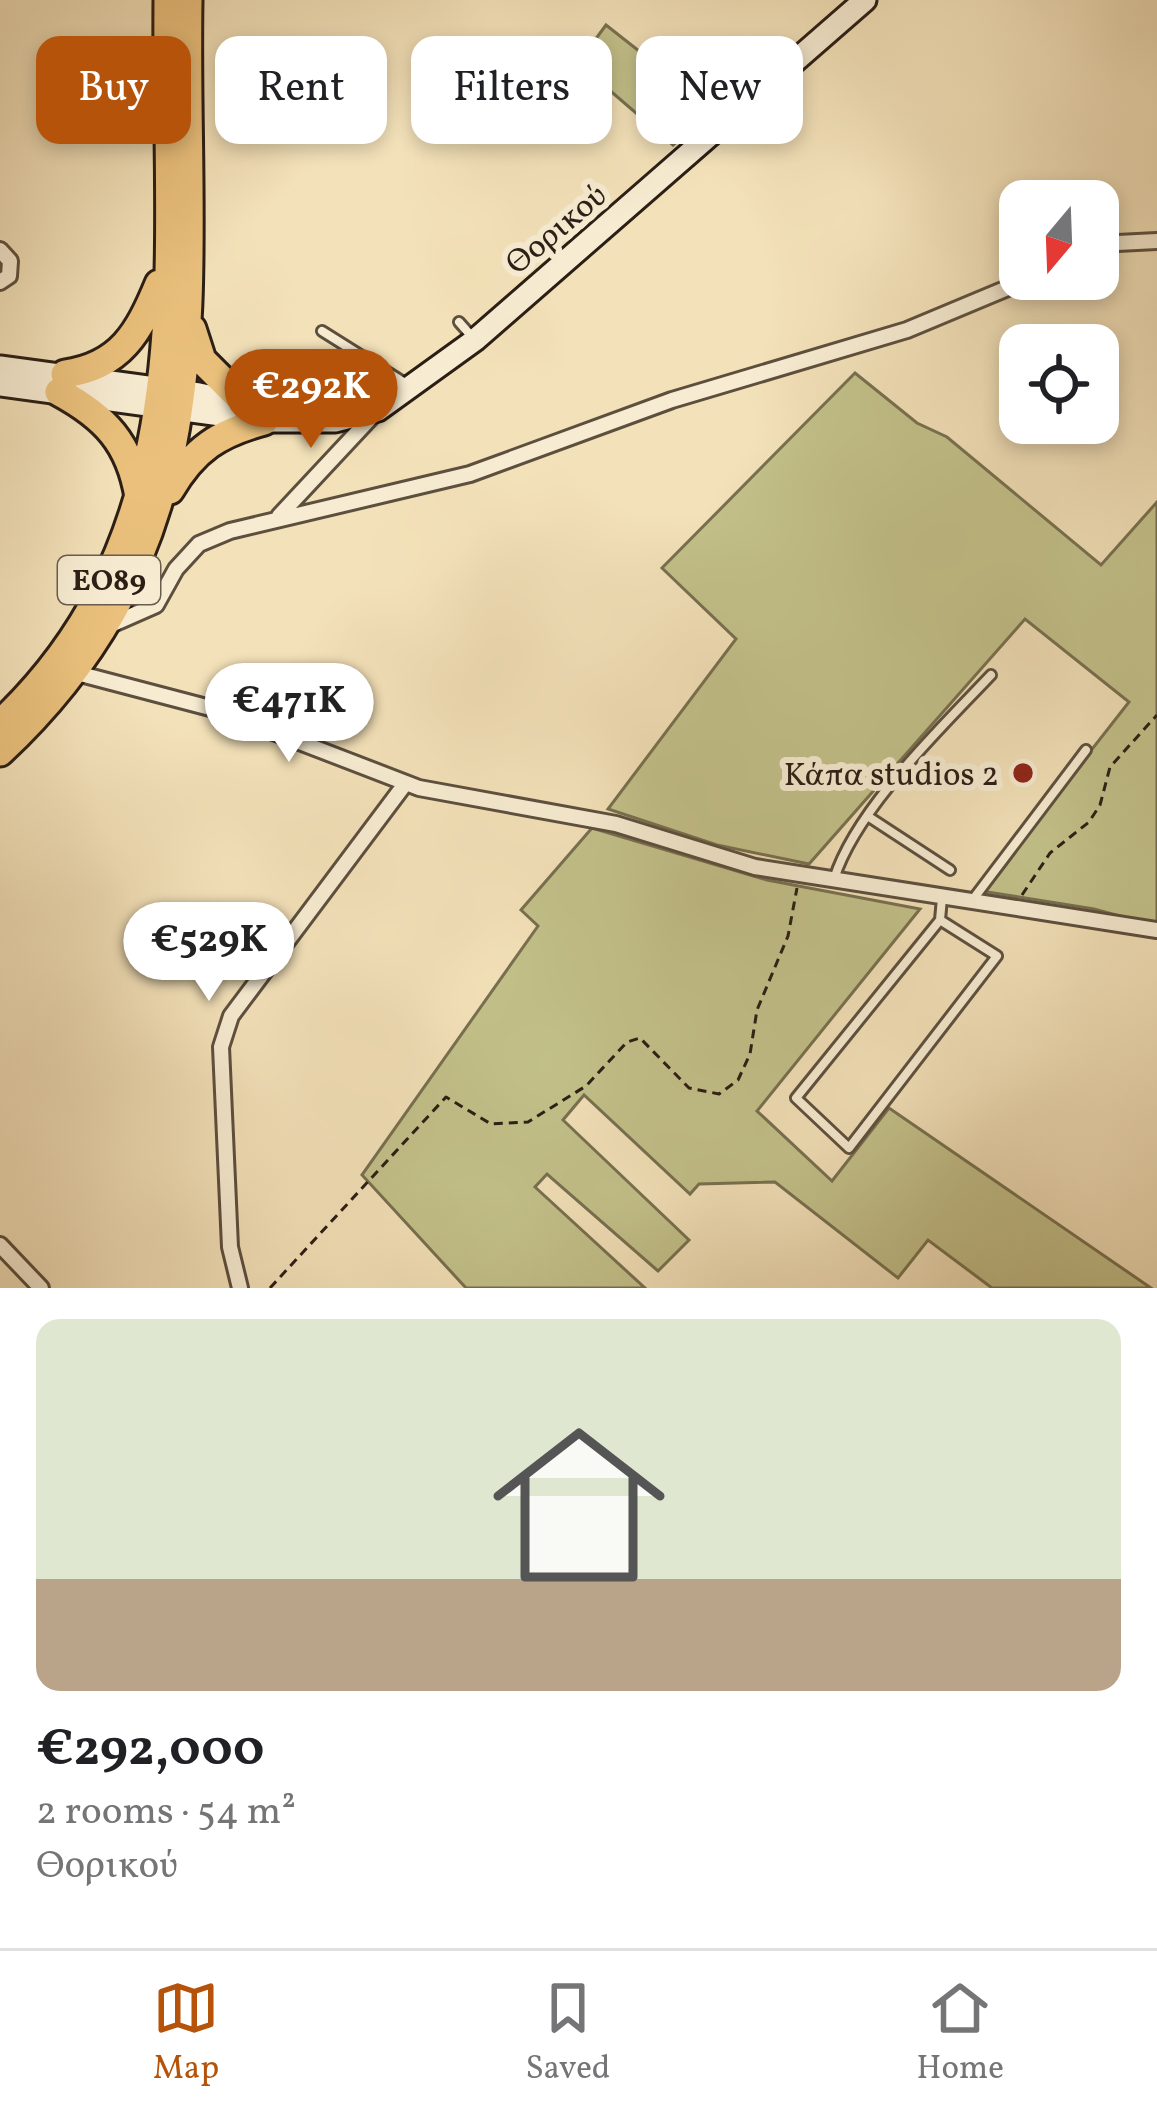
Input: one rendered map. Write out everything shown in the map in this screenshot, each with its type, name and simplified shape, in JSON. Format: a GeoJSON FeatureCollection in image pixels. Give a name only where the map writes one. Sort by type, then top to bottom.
{"type":"FeatureCollection","features":[{"type":"Feature","properties":{"kind":"highway","name":"ΕΟ89"},"geometry":{"type":"LineString","coordinates":[[168,0],[166,269],[171,399]]}},
{"type":"Feature","properties":{"kind":"highway","name":"ΕΟ89"},"geometry":{"type":"LineString","coordinates":[[0,752],[73,672],[106,627],[150,507],[185,300],[188,0]]}},
{"type":"Feature","properties":{"kind":"highway"},"geometry":{"type":"LineString","coordinates":[[166,269],[141,329],[127,347],[62,383],[117,434],[150,507],[202,446],[254,412],[202,360],[185,300]]}},
{"type":"Feature","properties":{"kind":"highway","name":"ΕΟ89"},"geometry":{"type":"LineString","coordinates":[[0,724],[86,620],[150,507]]}},
{"type":"Feature","properties":{"kind":"main road","name":"Θορικού"},"geometry":{"type":"LineString","coordinates":[[62,383],[321,422],[378,410],[475,340],[866,0]]}},
{"type":"Feature","properties":{"kind":"main road"},"geometry":{"type":"LineString","coordinates":[[0,367],[62,383]]}},
{"type":"Feature","properties":{"kind":"main road"},"geometry":{"type":"LineString","coordinates":[[0,386],[62,383]]}},
{"type":"Feature","properties":{"kind":"street"},"geometry":{"type":"LineString","coordinates":[[1119,243],[1157,242]]}},
{"type":"Feature","properties":{"kind":"street"},"geometry":{"type":"LineString","coordinates":[[0,250],[10,261],[8,275],[0,282]]}},
{"type":"Feature","properties":{"kind":"street"},"geometry":{"type":"LineString","coordinates":[[106,627],[156,605],[176,569],[199,544],[276,519],[470,474],[672,400],[907,330],[999,292]]}},
{"type":"Feature","properties":{"kind":"street"},"geometry":{"type":"LineString","coordinates":[[276,519],[334,464],[378,410]]}},
{"type":"Feature","properties":{"kind":"street"},"geometry":{"type":"LineString","coordinates":[[73,672],[214,709],[405,784],[616,824],[687,850],[800,874],[1157,930]]}},
{"type":"Feature","properties":{"kind":"street"},"geometry":{"type":"LineString","coordinates":[[240,1288],[230,1247],[220,1047],[231,1016],[405,784]]}},
{"type":"Feature","properties":{"kind":"street"},"geometry":{"type":"LineString","coordinates":[[0,1245],[41,1288]]}},
{"type":"Feature","properties":{"kind":"lane"},"geometry":{"type":"LineString","coordinates":[[459,322],[475,340]]}},
{"type":"Feature","properties":{"kind":"lane"},"geometry":{"type":"LineString","coordinates":[[322,331],[414,388]]}},
{"type":"Feature","properties":{"kind":"lane"},"geometry":{"type":"LineString","coordinates":[[834,880],[841,856],[869,817],[928,741],[991,675]]}},
{"type":"Feature","properties":{"kind":"lane"},"geometry":{"type":"LineString","coordinates":[[971,902],[1086,750]]}},
{"type":"Feature","properties":{"kind":"lane"},"geometry":{"type":"LineString","coordinates":[[869,817],[950,870]]}},
{"type":"Feature","properties":{"kind":"lane"},"geometry":{"type":"LineString","coordinates":[[940,920],[997,956],[849,1148],[796,1098],[940,920],[942,898]]}},
{"type":"Feature","properties":{"kind":"path"},"geometry":{"type":"LineString","coordinates":[[1015,907],[1050,853],[1089,822],[1100,805],[1110,766],[1157,716]]}},
{"type":"Feature","properties":{"kind":"path"},"geometry":{"type":"LineString","coordinates":[[270,1288],[446,1097],[491,1124],[528,1122],[586,1086],[627,1042],[640,1038],[689,1088],[719,1094],[738,1081],[750,1054],[764,988],[788,936],[800,874]]}},
{"type":"Feature","properties":{"kind":"shaded area"},"geometry":{"type":"Polygon","coordinates":[[[606,25],[636,49],[636,113],[612,92],[612,36],[598,36],[606,25]]]}},
{"type":"Feature","properties":{"kind":"shaded area"},"geometry":{"type":"Polygon","coordinates":[[[855,373],[917,423],[947,437],[1101,565],[1157,502],[1157,926],[1094,909],[981,891],[1129,702],[1025,619],[809,864],[717,845],[608,809],[736,639],[662,568],[855,373]]]}},
{"type":"Feature","properties":{"kind":"shaded area"},"geometry":{"type":"Polygon","coordinates":[[[592,828],[767,880],[920,909],[757,1111],[832,1181],[889,1108],[1151,1288],[992,1288],[928,1240],[898,1278],[775,1182],[699,1184],[690,1194],[584,1095],[563,1120],[689,1240],[658,1271],[547,1174],[535,1187],[645,1288],[466,1288],[362,1175],[538,926],[521,910],[592,828]]]}},
{"type":"Feature","properties":{"kind":"place","name":"Κάπα studios 2"},"geometry":{"type":"Point","coordinates":[1023,773]}}]}
